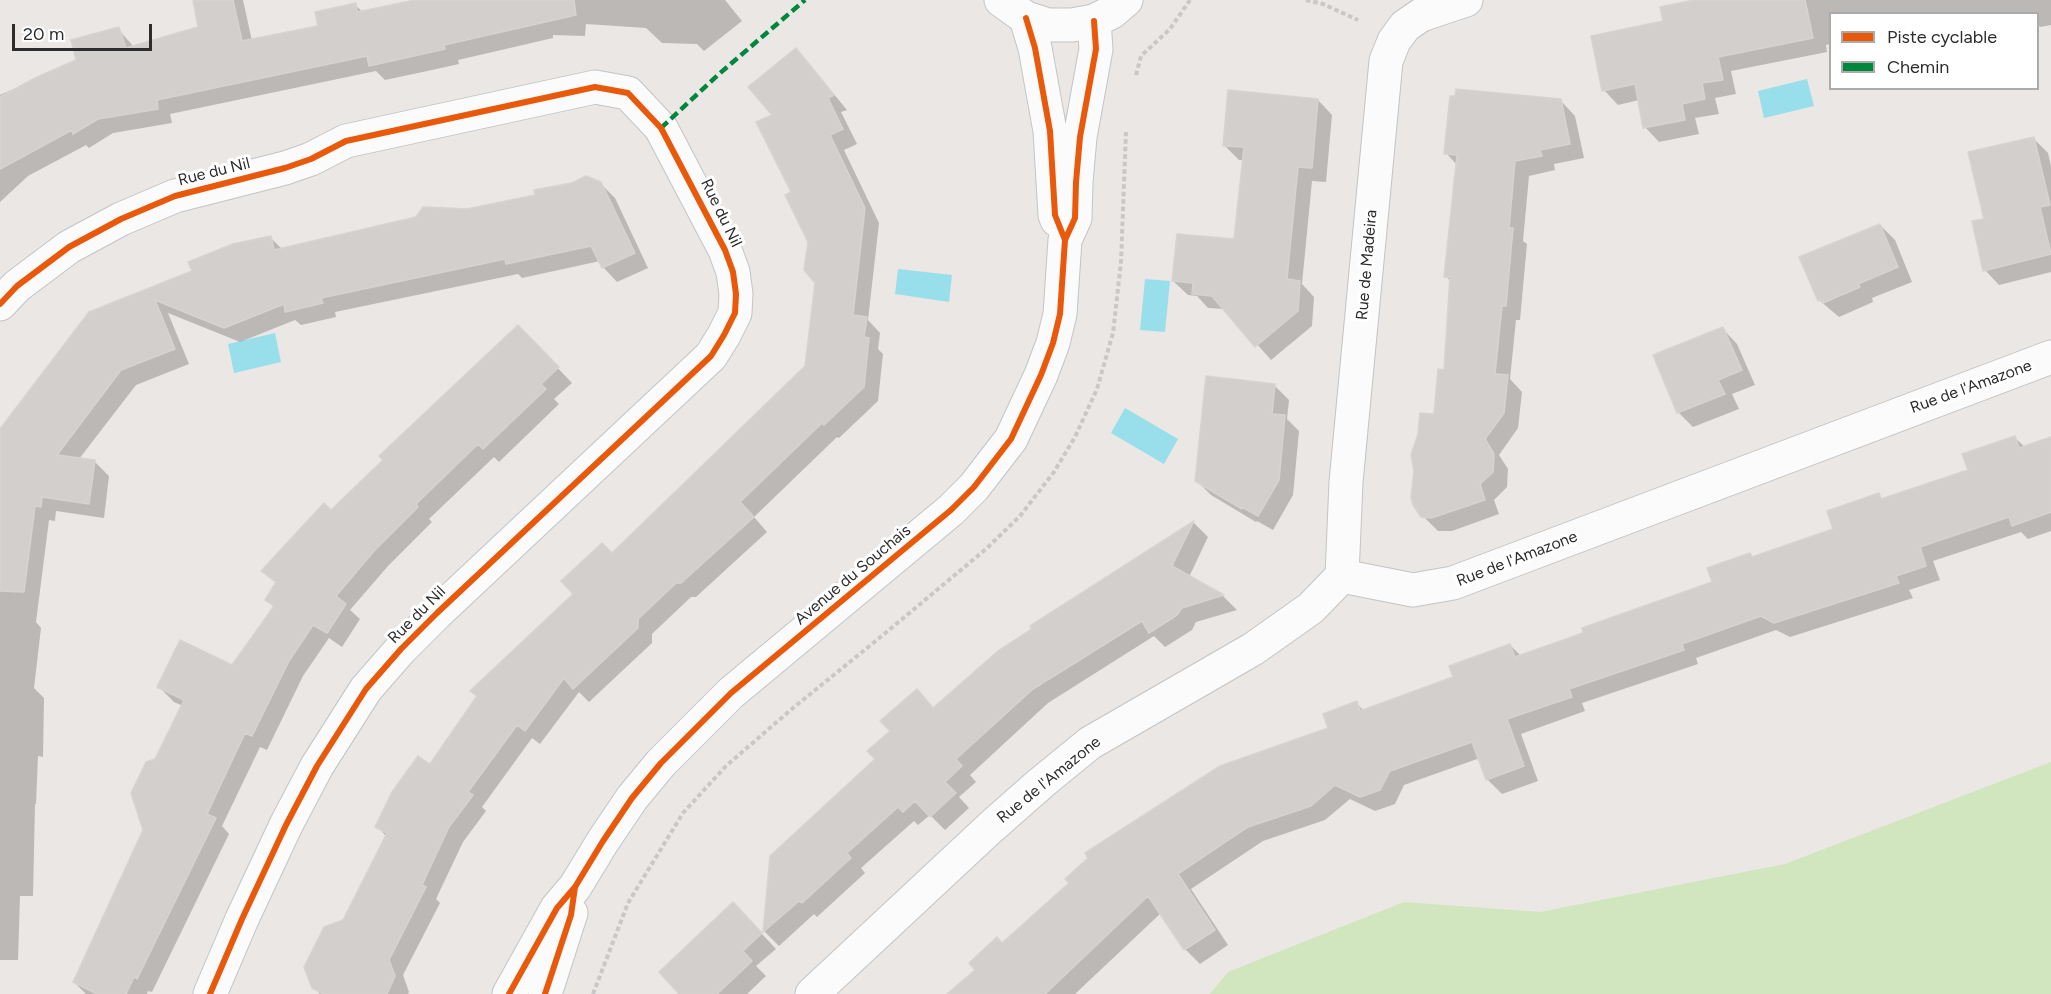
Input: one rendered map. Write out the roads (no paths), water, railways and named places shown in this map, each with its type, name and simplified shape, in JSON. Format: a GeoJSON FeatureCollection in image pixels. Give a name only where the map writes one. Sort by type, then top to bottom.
{"type":"FeatureCollection","features":[{"type":"Feature","properties":{"kind":"street"},"geometry":{"type":"LineString","coordinates":[[1014,9],[1048,25],[1072,26],[1094,21],[1112,12],[1126,0]]}},
{"type":"Feature","properties":{"kind":"street","name":"Rue de Madeira"},"geometry":{"type":"LineString","coordinates":[[1342,576],[1346,482],[1386,61],[1394,41],[1421,15],[1467,0]]}},
{"type":"Feature","properties":{"kind":"street","name":"Avenue du Souchais"},"geometry":{"type":"LineString","coordinates":[[1014,9],[1035,48],[1050,131],[1054,215],[1065,240]]}},
{"type":"Feature","properties":{"kind":"street","name":"Avenue du Souchais"},"geometry":{"type":"LineString","coordinates":[[508,994],[557,908],[575,887],[632,798],[661,763],[731,693],[951,510],[993,464],[1011,439],[1028,405],[1053,343],[1060,314],[1065,240],[1076,218],[1080,137],[1096,49],[1094,21]]}},
{"type":"Feature","properties":{"kind":"street","name":"Rue du Nil"},"geometry":{"type":"LineString","coordinates":[[0,304],[16,286],[69,247],[120,219],[175,196],[285,168],[312,159],[346,141],[596,87],[627,93],[661,128],[725,250],[733,272],[736,294],[735,313],[711,356],[437,613],[366,689],[317,766],[297,805],[242,919],[210,994]]}},
{"type":"Feature","properties":{"kind":"street","name":"Rue de l'Amazone"},"geometry":{"type":"LineString","coordinates":[[812,994],[991,827],[1082,750],[1122,723],[1253,649],[1311,608],[1342,576],[1413,590],[1453,583],[2051,357]]}},
{"type":"Feature","properties":{"kind":"street","name":"Avenue du Souchais"},"geometry":{"type":"LineString","coordinates":[[545,994],[571,915],[575,887]]}},
{"type":"Feature","properties":{"kind":"water"},"geometry":{"type":"Polygon","coordinates":[[[1807,79],[1814,106],[1764,118],[1758,91],[1807,79]]]}},
{"type":"Feature","properties":{"kind":"water"},"geometry":{"type":"Polygon","coordinates":[[[898,269],[952,275],[949,302],[895,294],[898,269]]]}},
{"type":"Feature","properties":{"kind":"water"},"geometry":{"type":"Polygon","coordinates":[[[1145,279],[1170,281],[1165,332],[1140,330],[1145,279]]]}},
{"type":"Feature","properties":{"kind":"water"},"geometry":{"type":"Polygon","coordinates":[[[275,333],[281,362],[234,373],[228,344],[275,333]]]}},
{"type":"Feature","properties":{"kind":"water"},"geometry":{"type":"Polygon","coordinates":[[[1125,408],[1178,439],[1164,464],[1111,433],[1125,408]]]}}]}
